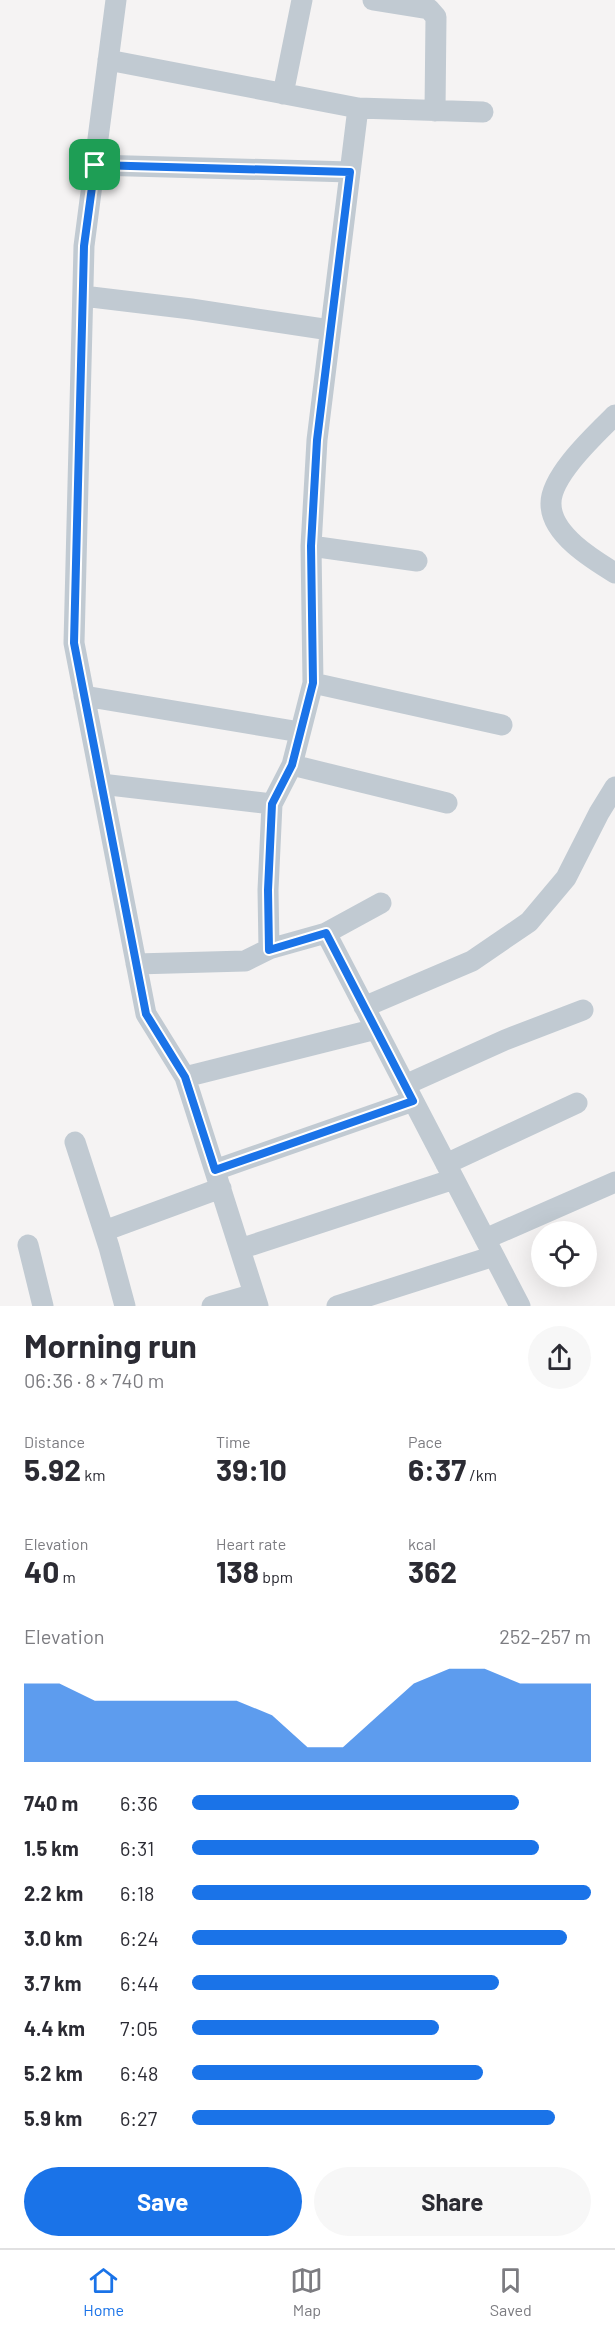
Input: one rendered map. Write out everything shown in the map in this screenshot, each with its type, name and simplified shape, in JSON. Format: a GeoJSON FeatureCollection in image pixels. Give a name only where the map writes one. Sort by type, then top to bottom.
{"type":"FeatureCollection","features":[{"type":"Feature","properties":{"kind":"street"},"geometry":{"type":"LineString","coordinates":[[116,0],[84,246],[74,643],[146,1014],[185,1077],[256,1300],[212,1306]]}},
{"type":"Feature","properties":{"kind":"street"},"geometry":{"type":"LineString","coordinates":[[283,94],[302,0]]}},
{"type":"Feature","properties":{"kind":"street"},"geometry":{"type":"LineString","coordinates":[[373,0],[429,9],[436,17],[438,24],[435,111]]}},
{"type":"Feature","properties":{"kind":"street"},"geometry":{"type":"LineString","coordinates":[[108,60],[358,108],[483,112]]}},
{"type":"Feature","properties":{"kind":"street"},"geometry":{"type":"LineString","coordinates":[[269,950],[268,890],[272,804],[292,765],[313,683],[311,546],[317,440],[358,108]]}},
{"type":"Feature","properties":{"kind":"street"},"geometry":{"type":"LineString","coordinates":[[95,165],[350,172]]}},
{"type":"Feature","properties":{"kind":"street"},"geometry":{"type":"LineString","coordinates":[[83,296],[191,309],[330,330]]}},
{"type":"Feature","properties":{"kind":"street"},"geometry":{"type":"LineString","coordinates":[[615,415],[582,449],[558,479],[551,503],[558,528],[589,557],[615,573]]}},
{"type":"Feature","properties":{"kind":"street"},"geometry":{"type":"LineString","coordinates":[[311,546],[417,561]]}},
{"type":"Feature","properties":{"kind":"street"},"geometry":{"type":"LineString","coordinates":[[313,683],[501,726]]}},
{"type":"Feature","properties":{"kind":"street"},"geometry":{"type":"LineString","coordinates":[[84,696],[300,732]]}},
{"type":"Feature","properties":{"kind":"street"},"geometry":{"type":"LineString","coordinates":[[292,765],[447,803]]}},
{"type":"Feature","properties":{"kind":"street"},"geometry":{"type":"LineString","coordinates":[[101,784],[272,804]]}},
{"type":"Feature","properties":{"kind":"street"},"geometry":{"type":"LineString","coordinates":[[364,1007],[472,961],[529,922],[566,878],[615,787]]}},
{"type":"Feature","properties":{"kind":"street"},"geometry":{"type":"LineString","coordinates":[[136,964],[245,961],[269,950],[326,933],[381,903]]}},
{"type":"Feature","properties":{"kind":"street"},"geometry":{"type":"LineString","coordinates":[[326,933],[520,1306]]}},
{"type":"Feature","properties":{"kind":"street"},"geometry":{"type":"LineString","coordinates":[[104,1231],[409,1093],[475,1053],[583,1010]]}},
{"type":"Feature","properties":{"kind":"street"},"geometry":{"type":"LineString","coordinates":[[185,1077],[376,1029]]}},
{"type":"Feature","properties":{"kind":"street"},"geometry":{"type":"LineString","coordinates":[[240,1249],[450,1171],[577,1103]]}},
{"type":"Feature","properties":{"kind":"street"},"geometry":{"type":"LineString","coordinates":[[75,1142],[125,1306]]}},
{"type":"Feature","properties":{"kind":"street"},"geometry":{"type":"LineString","coordinates":[[337,1306],[489,1248],[615,1182]]}},
{"type":"Feature","properties":{"kind":"street"},"geometry":{"type":"LineString","coordinates":[[28,1245],[43,1306]]}},
{"type":"Feature","properties":{"kind":"route"},"geometry":{"type":"LineString","coordinates":[[95,165],[350,172],[317,440],[311,546],[313,683],[292,765],[272,804],[268,890],[269,950],[326,933],[413,1101],[215,1170],[185,1077],[146,1014],[74,643],[84,246],[95,165]]}}]}
